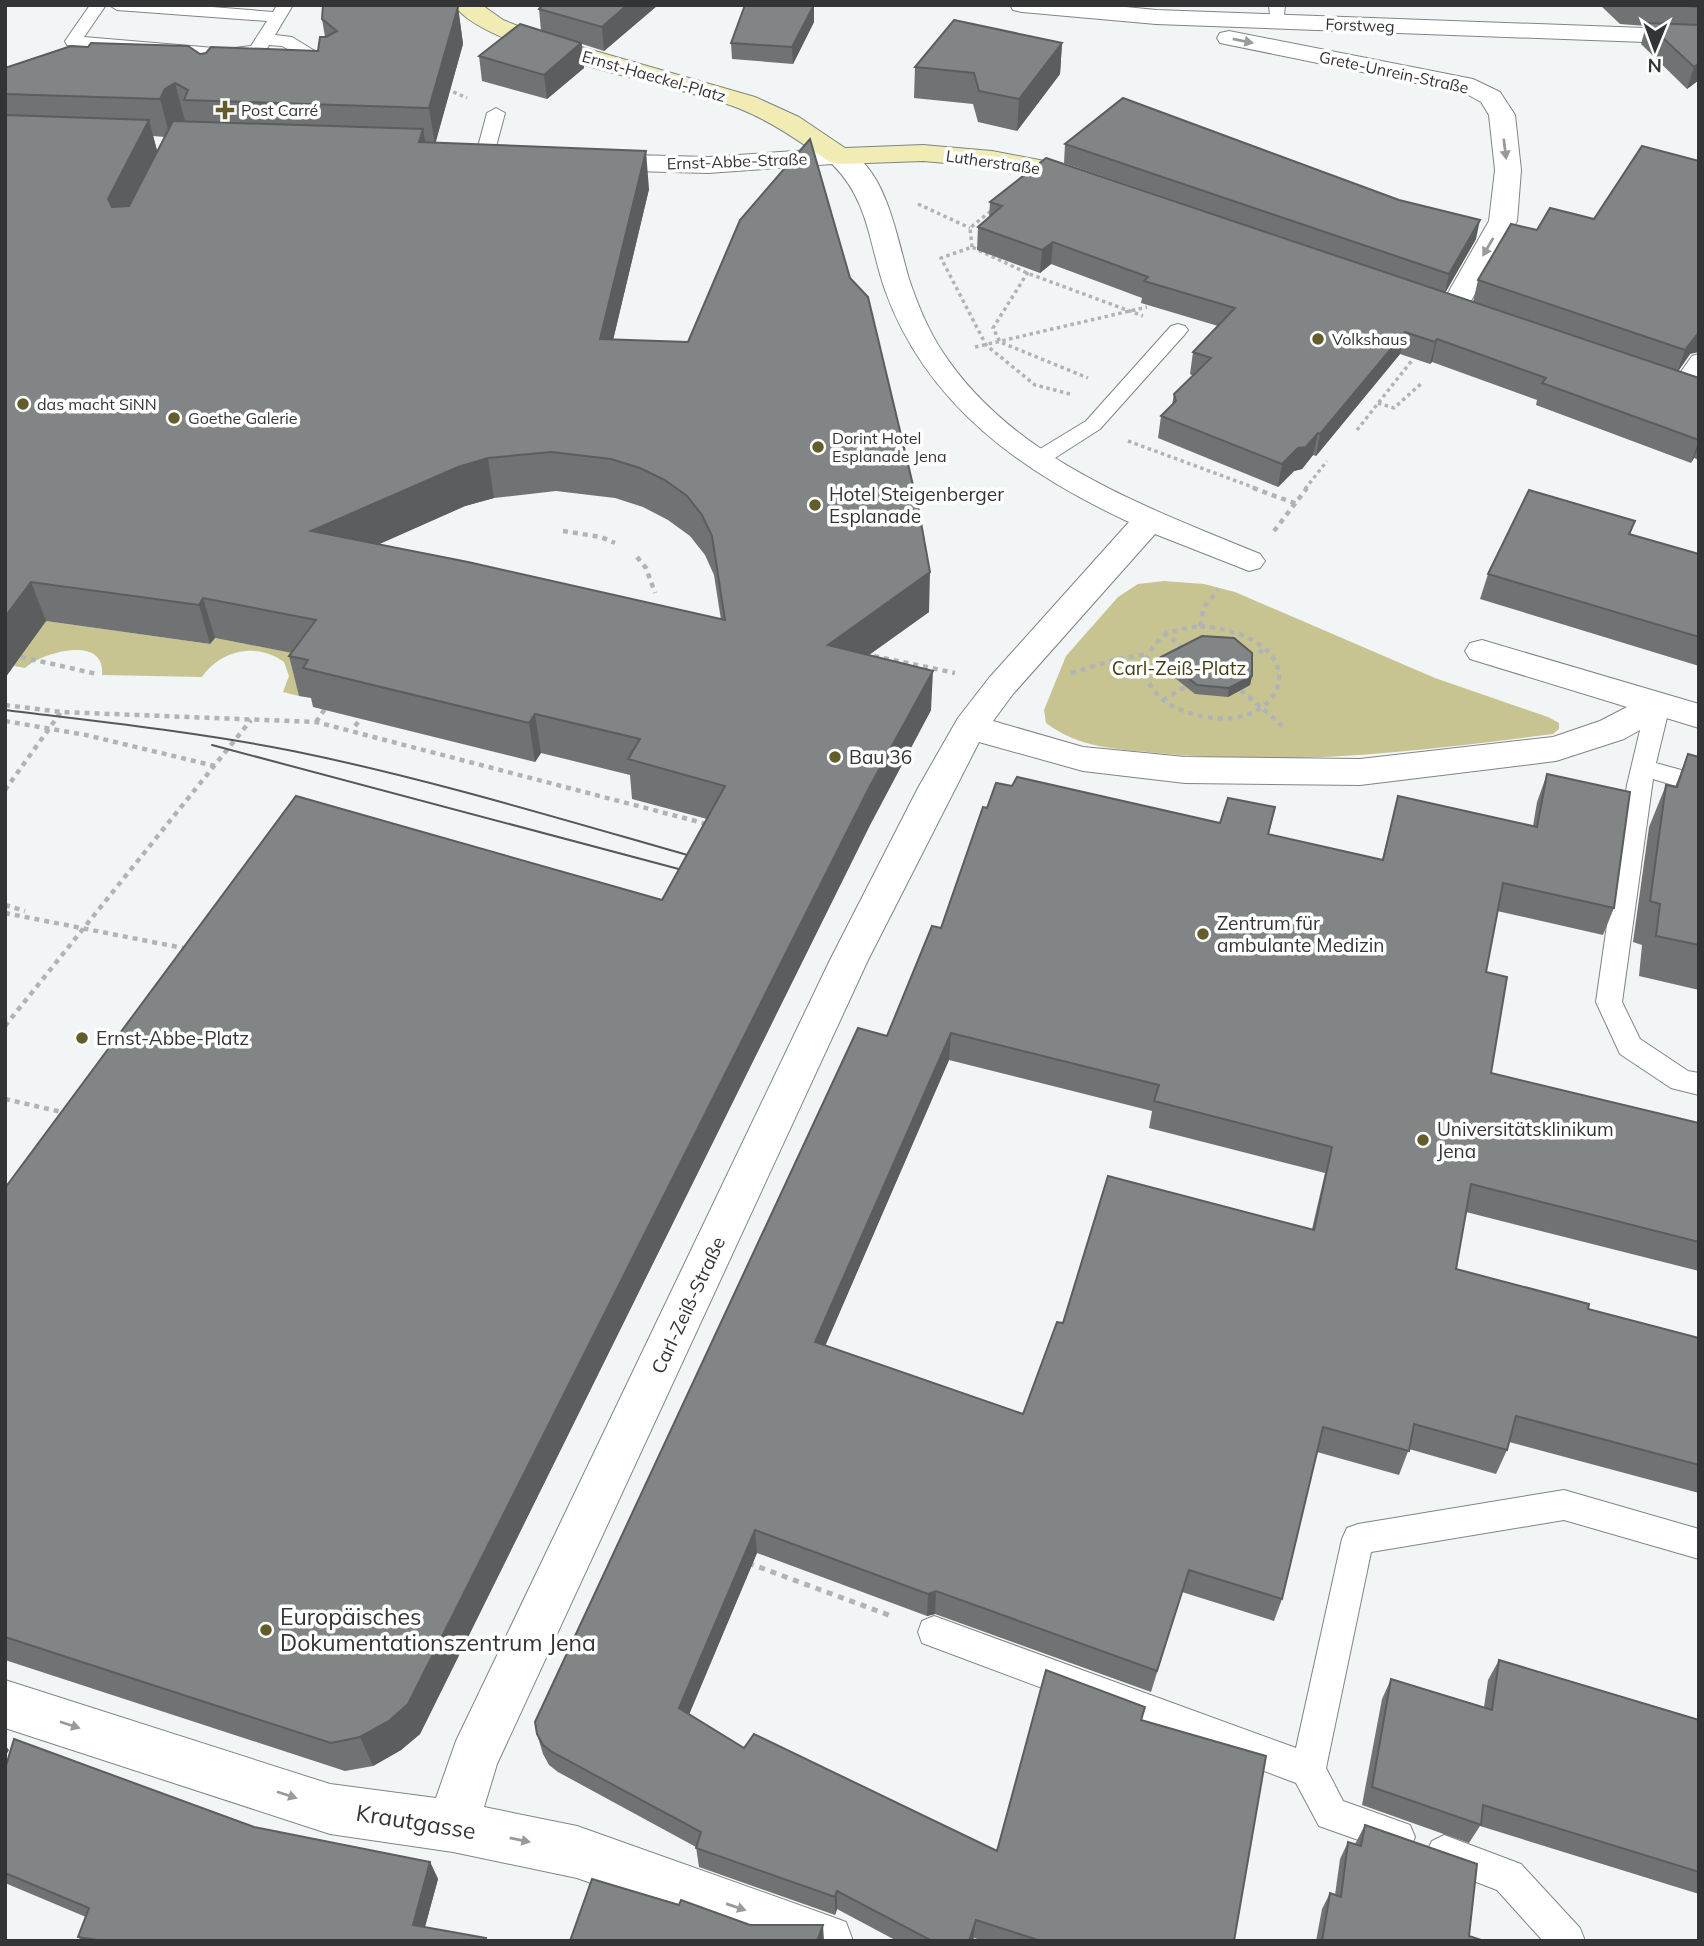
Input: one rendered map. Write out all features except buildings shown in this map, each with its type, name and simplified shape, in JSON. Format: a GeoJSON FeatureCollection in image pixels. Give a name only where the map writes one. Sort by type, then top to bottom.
{"type":"FeatureCollection","features":[{"type":"Feature","properties":{"kind":"street","name":"Ernst-Haeckel-Platz"},"geometry":{"type":"LineString","coordinates":[[466,5],[494,25],[534,41],[746,102],[790,123],[839,156]]}},
{"type":"Feature","properties":{"kind":"street","name":"Forstweg"},"geometry":{"type":"LineString","coordinates":[[1022,5],[1170,13],[1277,13],[1590,33],[1699,37]]}},
{"type":"Feature","properties":{"kind":"street"},"geometry":{"type":"LineString","coordinates":[[1572,11],[1590,33]]}},
{"type":"Feature","properties":{"kind":"street","name":"Grete-Unrein-Straße"},"geometry":{"type":"LineString","coordinates":[[1170,13],[1199,33],[1473,87],[1491,97],[1502,115],[1508,170],[1503,221],[1452,307]]}},
{"type":"Feature","properties":{"kind":"street","name":"Lutherstraße"},"geometry":{"type":"LineString","coordinates":[[839,156],[923,153],[992,159],[1051,170],[1117,191]]}},
{"type":"Feature","properties":{"kind":"street","name":"Ernst-Abbe-Straße"},"geometry":{"type":"LineString","coordinates":[[576,161],[708,165],[839,156]]}},
{"type":"Feature","properties":{"kind":"street"},"geometry":{"type":"LineString","coordinates":[[839,156],[866,187],[903,302],[930,356],[954,388],[985,420],[1037,460],[1074,482],[1150,519],[1258,550]]}},
{"type":"Feature","properties":{"kind":"street"},"geometry":{"type":"LineString","coordinates":[[456,157],[510,159]]}},
{"type":"Feature","properties":{"kind":"street"},"geometry":{"type":"LineString","coordinates":[[1652,377],[1689,390]]}},
{"type":"Feature","properties":{"kind":"street"},"geometry":{"type":"LineString","coordinates":[[1150,519],[1028,654],[970,727],[1083,759],[1185,769],[1360,772],[1556,749],[1612,730],[1658,705]]}},
{"type":"Feature","properties":{"kind":"street"},"geometry":{"type":"LineString","coordinates":[[1482,651],[1699,716]]}},
{"type":"Feature","properties":{"kind":"street","name":"Carl-Zeiß-Straße"},"geometry":{"type":"LineString","coordinates":[[453,1826],[474,1759],[849,960],[970,727]]}},
{"type":"Feature","properties":{"kind":"street","name":"Krautgasse"},"geometry":{"type":"LineString","coordinates":[[5,1704],[330,1809],[453,1826],[577,1852],[827,1941]]}},
{"type":"Feature","properties":{"kind":"lane"},"geometry":{"type":"LineString","coordinates":[[98,5],[73,41],[226,54],[257,51],[281,11],[117,5]]}},
{"type":"Feature","properties":{"kind":"lane"},"geometry":{"type":"LineString","coordinates":[[264,39],[286,41],[332,67]]}},
{"type":"Feature","properties":{"kind":"lane"},"geometry":{"type":"LineString","coordinates":[[208,84],[226,54]]}},
{"type":"Feature","properties":{"kind":"lane"},"geometry":{"type":"LineString","coordinates":[[484,158],[496,113]]}},
{"type":"Feature","properties":{"kind":"lane"},"geometry":{"type":"LineString","coordinates":[[1037,460],[1093,425],[1178,330]]}},
{"type":"Feature","properties":{"kind":"lane"},"geometry":{"type":"LineString","coordinates":[[1689,390],[1699,360]]}},
{"type":"Feature","properties":{"kind":"lane"},"geometry":{"type":"LineString","coordinates":[[1658,705],[1643,768],[1609,1002],[1630,1046],[1681,1080],[1699,1084]]}},
{"type":"Feature","properties":{"kind":"lane"},"geometry":{"type":"LineString","coordinates":[[1643,768],[1699,784]]}},
{"type":"Feature","properties":{"kind":"lane"},"geometry":{"type":"LineString","coordinates":[[1567,1941],[1509,1876],[1331,1814],[1308,1770],[1358,1539],[1564,1505],[1699,1544]]}},
{"type":"Feature","properties":{"kind":"lane"},"geometry":{"type":"LineString","coordinates":[[934,1632],[1308,1770]]}},
{"type":"Feature","properties":{"kind":"path"},"geometry":{"type":"LineString","coordinates":[[438,84],[496,113]]}},
{"type":"Feature","properties":{"kind":"path"},"geometry":{"type":"LineString","coordinates":[[914,202],[970,228]]}},
{"type":"Feature","properties":{"kind":"path"},"geometry":{"type":"LineString","coordinates":[[970,228],[998,204]]}},
{"type":"Feature","properties":{"kind":"path"},"geometry":{"type":"LineString","coordinates":[[970,228],[972,247]]}},
{"type":"Feature","properties":{"kind":"path"},"geometry":{"type":"LineString","coordinates":[[1117,398],[1035,385],[986,345],[941,258],[972,247],[1130,312]]}},
{"type":"Feature","properties":{"kind":"path"},"geometry":{"type":"LineString","coordinates":[[1029,271],[993,328],[1000,342],[1117,398]]}},
{"type":"Feature","properties":{"kind":"path"},"geometry":{"type":"LineString","coordinates":[[986,345],[1152,306]]}},
{"type":"Feature","properties":{"kind":"path"},"geometry":{"type":"LineString","coordinates":[[1357,430],[1413,359]]}},
{"type":"Feature","properties":{"kind":"path"},"geometry":{"type":"LineString","coordinates":[[1378,403],[1394,408],[1423,382]]}},
{"type":"Feature","properties":{"kind":"path"},"geometry":{"type":"LineString","coordinates":[[1093,425],[1130,442],[1297,504]]}},
{"type":"Feature","properties":{"kind":"path"},"geometry":{"type":"LineString","coordinates":[[1258,550],[1297,504],[1327,461]]}},
{"type":"Feature","properties":{"kind":"path"},"geometry":{"type":"LineString","coordinates":[[563,531],[601,537],[615,543]]}},
{"type":"Feature","properties":{"kind":"path"},"geometry":{"type":"LineString","coordinates":[[637,557],[646,568],[655,593]]}},
{"type":"Feature","properties":{"kind":"path"},"geometry":{"type":"LineString","coordinates":[[1214,626],[1236,631],[1267,649],[1278,668],[1279,684],[1269,701],[1236,716],[1212,718],[1192,715],[1163,700],[1150,689],[1143,666],[1151,645],[1164,632],[1214,626]]}},
{"type":"Feature","properties":{"kind":"path"},"geometry":{"type":"LineString","coordinates":[[1164,632],[1188,652]]}},
{"type":"Feature","properties":{"kind":"path"},"geometry":{"type":"LineString","coordinates":[[1245,657],[1267,649]]}},
{"type":"Feature","properties":{"kind":"path"},"geometry":{"type":"LineString","coordinates":[[1060,673],[1074,673],[1117,659],[1148,654]]}},
{"type":"Feature","properties":{"kind":"path"},"geometry":{"type":"LineString","coordinates":[[867,655],[959,674]]}},
{"type":"Feature","properties":{"kind":"path"},"geometry":{"type":"LineString","coordinates":[[21,657],[97,674]]}},
{"type":"Feature","properties":{"kind":"path"},"geometry":{"type":"LineString","coordinates":[[1163,700],[1187,686]]}},
{"type":"Feature","properties":{"kind":"path"},"geometry":{"type":"LineString","coordinates":[[1241,690],[1261,706]]}},
{"type":"Feature","properties":{"kind":"path"},"geometry":{"type":"LineString","coordinates":[[316,722],[330,702]]}},
{"type":"Feature","properties":{"kind":"path"},"geometry":{"type":"LineString","coordinates":[[5,705],[61,712],[316,722],[716,827]]}},
{"type":"Feature","properties":{"kind":"path"},"geometry":{"type":"LineString","coordinates":[[355,726],[370,706]]}},
{"type":"Feature","properties":{"kind":"path"},"geometry":{"type":"LineString","coordinates":[[5,790],[61,712]]}},
{"type":"Feature","properties":{"kind":"path"},"geometry":{"type":"LineString","coordinates":[[5,1026],[251,720]]}},
{"type":"Feature","properties":{"kind":"path"},"geometry":{"type":"LineString","coordinates":[[5,721],[86,735],[215,766]]}},
{"type":"Feature","properties":{"kind":"path"},"geometry":{"type":"LineString","coordinates":[[5,905],[25,911]]}},
{"type":"Feature","properties":{"kind":"path"},"geometry":{"type":"LineString","coordinates":[[5,913],[192,950]]}},
{"type":"Feature","properties":{"kind":"path"},"geometry":{"type":"LineString","coordinates":[[5,1099],[73,1115]]}},
{"type":"Feature","properties":{"kind":"path"},"geometry":{"type":"LineString","coordinates":[[735,1558],[934,1632]]}},
{"type":"Feature","properties":{"kind":"green space","name":"Carl-Zeiß-Platz"},"geometry":{"type":"Polygon","coordinates":[[[1164,581],[1204,584],[1235,592],[1435,678],[1548,717],[1559,723],[1559,729],[1553,734],[1405,751],[1306,758],[1256,758],[1207,757],[1113,748],[1072,738],[1046,723],[1044,710],[1066,656],[1118,597],[1138,584],[1164,581]]]}},
{"type":"Feature","properties":{"kind":"green space"},"geometry":{"type":"Polygon","coordinates":[[[33,619],[210,644],[215,638],[326,659],[299,696],[283,692],[289,676],[284,662],[262,652],[229,655],[219,660],[202,677],[102,675],[101,662],[94,654],[71,650],[45,657],[25,668],[14,666],[38,632],[33,619]]]}},
{"type":"Feature","properties":{"kind":"tram line"},"geometry":{"type":"LineString","coordinates":[[5,710],[186,733],[293,751],[446,787],[698,858]]}},
{"type":"Feature","properties":{"kind":"tram line"},"geometry":{"type":"LineString","coordinates":[[212,745],[690,872]]}},
{"type":"Feature","properties":{"kind":"place","name":"Post Carré"},"geometry":{"type":"Point","coordinates":[225,110]}},
{"type":"Feature","properties":{"kind":"place","name":"Volkshaus"},"geometry":{"type":"Point","coordinates":[1318,339]}},
{"type":"Feature","properties":{"kind":"place","name":"das macht SiNN"},"geometry":{"type":"Point","coordinates":[23,404]}},
{"type":"Feature","properties":{"kind":"place","name":"Goethe Galerie"},"geometry":{"type":"Point","coordinates":[174,418]}},
{"type":"Feature","properties":{"kind":"place","name":"Dorint Hotel Esplanade Jena"},"geometry":{"type":"Point","coordinates":[818,447]}},
{"type":"Feature","properties":{"kind":"place","name":"Hotel Steigenberger Esplanade"},"geometry":{"type":"Point","coordinates":[815,505]}},
{"type":"Feature","properties":{"kind":"place","name":"Bau 36"},"geometry":{"type":"Point","coordinates":[835,757]}},
{"type":"Feature","properties":{"kind":"place","name":"Zentrum für ambulante Medizin"},"geometry":{"type":"Point","coordinates":[1203,934]}},
{"type":"Feature","properties":{"kind":"place","name":"Ernst-Abbe-Platz"},"geometry":{"type":"Point","coordinates":[82,1038]}},
{"type":"Feature","properties":{"kind":"place","name":"Universitätsklinikum Jena"},"geometry":{"type":"Point","coordinates":[1423,1140]}},
{"type":"Feature","properties":{"kind":"place","name":"Europäisches Dokumentationszentrum Jena"},"geometry":{"type":"Point","coordinates":[266,1630]}}]}
